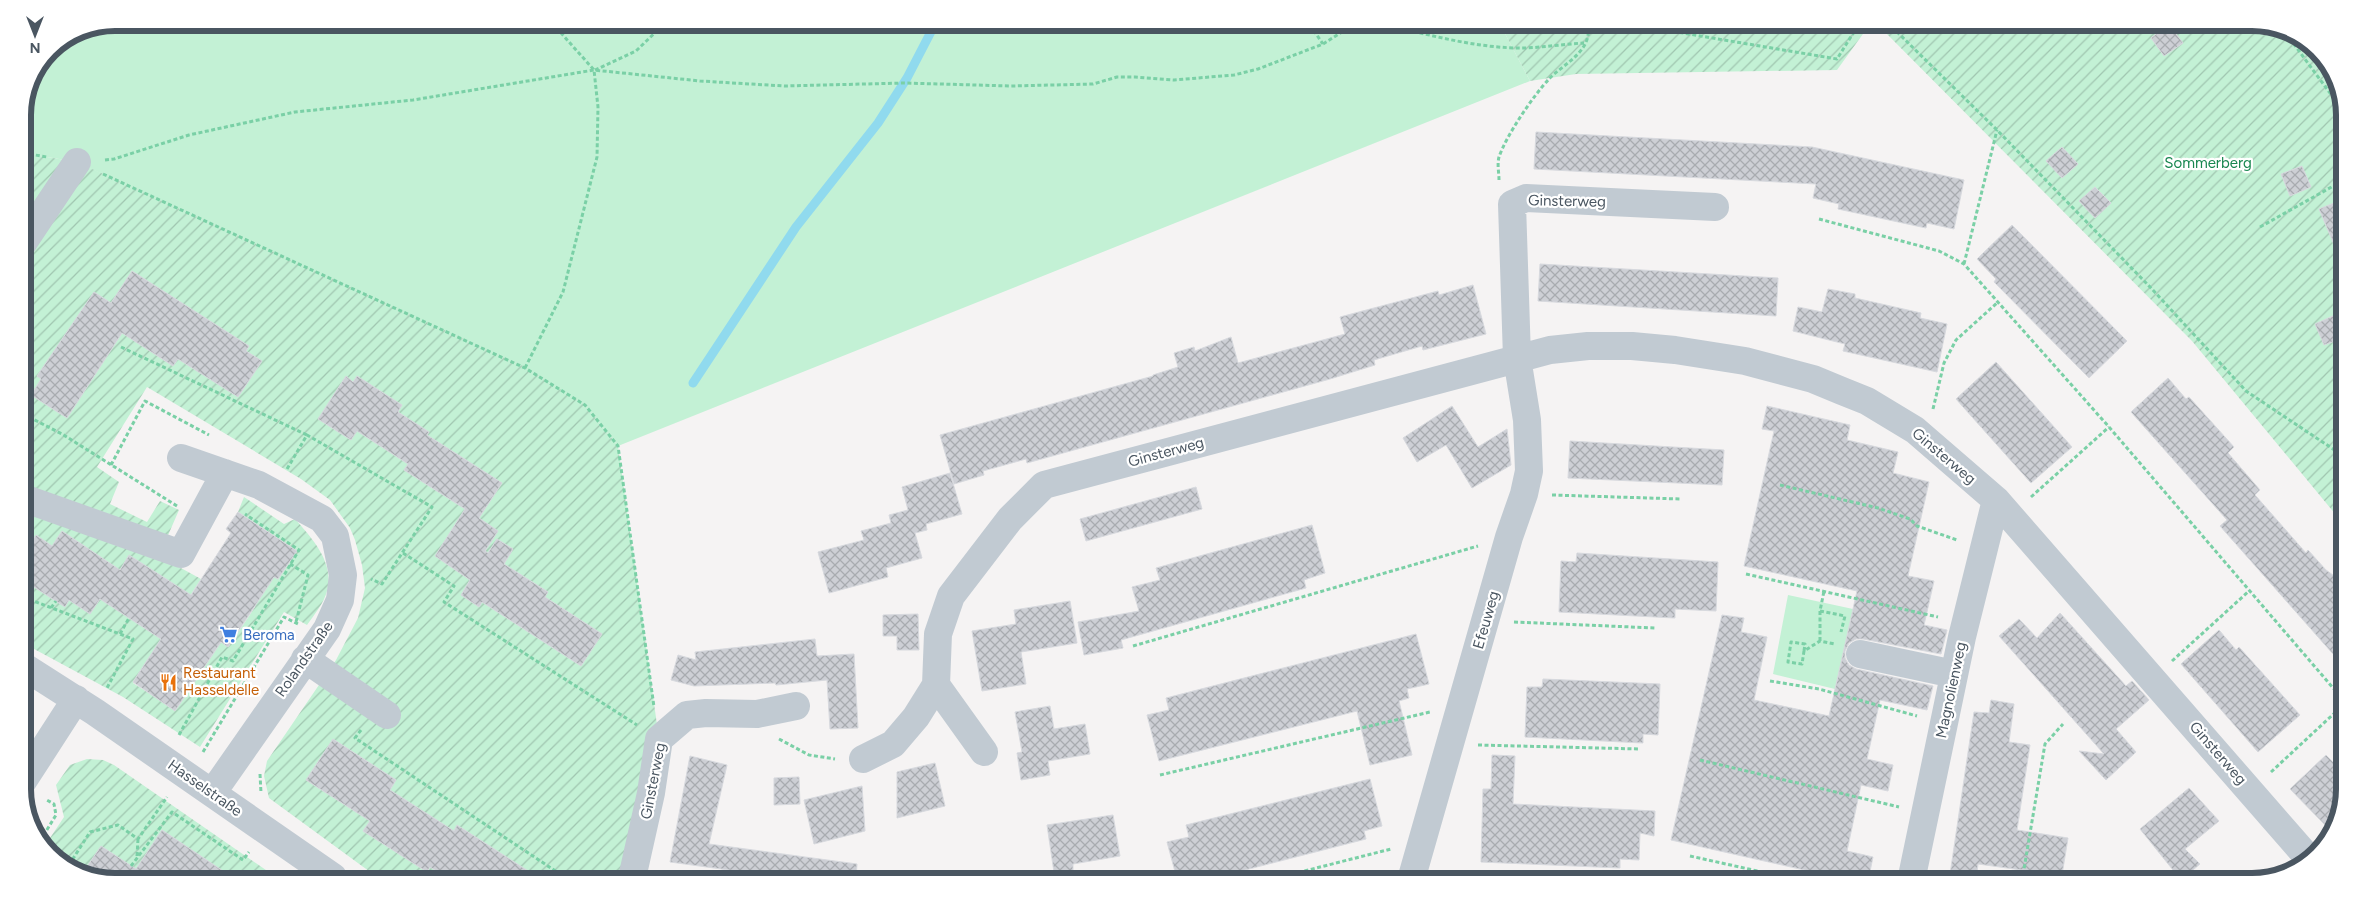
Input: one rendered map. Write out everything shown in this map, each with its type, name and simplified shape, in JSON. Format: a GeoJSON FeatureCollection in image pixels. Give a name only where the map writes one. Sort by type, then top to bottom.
{"type":"FeatureCollection","features":[{"type":"Feature","properties":{"kind":"street"},"geometry":{"type":"LineString","coordinates":[[31,231],[77,162]]}},
{"type":"Feature","properties":{"kind":"street","name":"Ginsterweg"},"geometry":{"type":"LineString","coordinates":[[1517,358],[1512,204],[1526,198],[1715,207]]}},
{"type":"Feature","properties":{"kind":"street","name":"Ginsterweg"},"geometry":{"type":"LineString","coordinates":[[863,759],[893,744],[916,717],[936,685],[938,634],[951,596],[1010,519],[1044,486],[1550,350],[1588,346],[1675,350],[1745,361],[1813,379],[1867,401],[1915,430],[2003,508],[2305,854]]}},
{"type":"Feature","properties":{"kind":"street","name":"Efeuweg"},"geometry":{"type":"LineString","coordinates":[[1413,873],[1524,494],[1529,471],[1527,420],[1517,358]]}},
{"type":"Feature","properties":{"kind":"street","name":"Rolandstraße"},"geometry":{"type":"LineString","coordinates":[[181,458],[275,492],[322,519],[335,536],[344,584],[335,614],[213,792]]}},
{"type":"Feature","properties":{"kind":"street"},"geometry":{"type":"LineString","coordinates":[[31,501],[181,554],[225,473]]}},
{"type":"Feature","properties":{"kind":"street","name":"Magnolienweg"},"geometry":{"type":"LineString","coordinates":[[1913,873],[1954,674],[1984,549],[2003,508]]}},
{"type":"Feature","properties":{"kind":"street"},"geometry":{"type":"LineString","coordinates":[[1849,649],[1954,674]]}},
{"type":"Feature","properties":{"kind":"street"},"geometry":{"type":"LineString","coordinates":[[305,659],[376,720]]}},
{"type":"Feature","properties":{"kind":"street","name":"Hasselstraße"},"geometry":{"type":"LineString","coordinates":[[31,671],[85,705],[190,761],[213,792],[327,873]]}},
{"type":"Feature","properties":{"kind":"street"},"geometry":{"type":"LineString","coordinates":[[936,685],[984,752]]}},
{"type":"Feature","properties":{"kind":"street"},"geometry":{"type":"LineString","coordinates":[[31,786],[85,705]]}},
{"type":"Feature","properties":{"kind":"street","name":"Ginsterweg"},"geometry":{"type":"LineString","coordinates":[[633,873],[651,793],[659,739],[687,715],[706,713],[757,714],[796,706]]}},
{"type":"Feature","properties":{"kind":"path"},"geometry":{"type":"LineString","coordinates":[[525,368],[563,292],[598,157],[598,107],[594,70],[559,31]]}},
{"type":"Feature","properties":{"kind":"path"},"geometry":{"type":"LineString","coordinates":[[31,154],[77,162],[114,159],[190,135],[295,112],[413,100],[594,70],[636,51],[657,31]]}},
{"type":"Feature","properties":{"kind":"path"},"geometry":{"type":"LineString","coordinates":[[1314,31],[1323,44]]}},
{"type":"Feature","properties":{"kind":"path"},"geometry":{"type":"LineString","coordinates":[[594,70],[700,81],[784,86],[889,83],[1011,86],[1094,84],[1116,78],[1135,76],[1174,80],[1234,75],[1275,63],[1323,44],[1344,31]]}},
{"type":"Feature","properties":{"kind":"path"},"geometry":{"type":"LineString","coordinates":[[1410,31],[1432,36],[1526,48],[1585,43]]}},
{"type":"Feature","properties":{"kind":"path"},"geometry":{"type":"LineString","coordinates":[[1512,204],[1499,181],[1498,159],[1507,140],[1548,79],[1579,54],[1585,43],[1587,31]]}},
{"type":"Feature","properties":{"kind":"path"},"geometry":{"type":"LineString","coordinates":[[1671,31],[1837,59],[1854,31]]}},
{"type":"Feature","properties":{"kind":"path"},"geometry":{"type":"LineString","coordinates":[[1896,31],[1997,130],[2151,288],[2246,390],[2336,452]]}},
{"type":"Feature","properties":{"kind":"path"},"geometry":{"type":"LineString","coordinates":[[2293,42],[2334,98]]}},
{"type":"Feature","properties":{"kind":"path"},"geometry":{"type":"LineString","coordinates":[[1964,264],[1997,130]]}},
{"type":"Feature","properties":{"kind":"path"},"geometry":{"type":"LineString","coordinates":[[77,162],[525,368],[585,405],[618,446],[659,739]]}},
{"type":"Feature","properties":{"kind":"path"},"geometry":{"type":"LineString","coordinates":[[2260,227],[2336,184]]}},
{"type":"Feature","properties":{"kind":"path"},"geometry":{"type":"LineString","coordinates":[[1819,219],[1939,251],[1964,264],[2109,427],[2336,691]]}},
{"type":"Feature","properties":{"kind":"path"},"geometry":{"type":"LineString","coordinates":[[1926,439],[1944,363],[1956,340],[1998,302]]}},
{"type":"Feature","properties":{"kind":"path"},"geometry":{"type":"LineString","coordinates":[[122,347],[307,435],[432,507],[382,584],[360,575],[343,575]]}},
{"type":"Feature","properties":{"kind":"path"},"geometry":{"type":"LineString","coordinates":[[110,465],[145,401],[214,438]]}},
{"type":"Feature","properties":{"kind":"path"},"geometry":{"type":"LineString","coordinates":[[31,418],[62,434],[184,510]]}},
{"type":"Feature","properties":{"kind":"path"},"geometry":{"type":"LineString","coordinates":[[2003,508],[2109,427]]}},
{"type":"Feature","properties":{"kind":"path"},"geometry":{"type":"LineString","coordinates":[[275,492],[307,435]]}},
{"type":"Feature","properties":{"kind":"path"},"geometry":{"type":"LineString","coordinates":[[1780,486],[1878,508],[1910,519],[1917,526],[1984,549]]}},
{"type":"Feature","properties":{"kind":"path"},"geometry":{"type":"LineString","coordinates":[[1524,494],[1681,499]]}},
{"type":"Feature","properties":{"kind":"path"},"geometry":{"type":"LineString","coordinates":[[183,742],[177,738],[222,657],[233,661],[299,550],[245,514]]}},
{"type":"Feature","properties":{"kind":"path"},"geometry":{"type":"LineString","coordinates":[[1133,646],[1510,537]]}},
{"type":"Feature","properties":{"kind":"path"},"geometry":{"type":"LineString","coordinates":[[403,553],[454,586],[444,602],[659,739]]}},
{"type":"Feature","properties":{"kind":"path"},"geometry":{"type":"LineString","coordinates":[[290,564],[308,575],[296,622]]}},
{"type":"Feature","properties":{"kind":"path"},"geometry":{"type":"LineString","coordinates":[[1746,574],[1966,623]]}},
{"type":"Feature","properties":{"kind":"path"},"geometry":{"type":"LineString","coordinates":[[1820,641],[1820,612],[1824,591]]}},
{"type":"Feature","properties":{"kind":"path"},"geometry":{"type":"LineString","coordinates":[[2153,678],[2249,591]]}},
{"type":"Feature","properties":{"kind":"path"},"geometry":{"type":"LineString","coordinates":[[31,600],[133,639],[85,705]]}},
{"type":"Feature","properties":{"kind":"path"},"geometry":{"type":"LineString","coordinates":[[52,608],[56,601]]}},
{"type":"Feature","properties":{"kind":"path"},"geometry":{"type":"LineString","coordinates":[[1820,612],[1845,616],[1841,635]]}},
{"type":"Feature","properties":{"kind":"path"},"geometry":{"type":"LineString","coordinates":[[137,858],[138,840],[190,761],[202,754],[284,617],[302,626]]}},
{"type":"Feature","properties":{"kind":"path"},"geometry":{"type":"LineString","coordinates":[[120,634],[129,618]]}},
{"type":"Feature","properties":{"kind":"path"},"geometry":{"type":"LineString","coordinates":[[1486,621],[1655,628]]}},
{"type":"Feature","properties":{"kind":"path"},"geometry":{"type":"LineString","coordinates":[[1804,651],[1805,644],[1791,642],[1788,662],[1802,664],[1804,651],[1820,641],[1849,649]]}},
{"type":"Feature","properties":{"kind":"path"},"geometry":{"type":"LineString","coordinates":[[1770,681],[1819,690],[1944,723]]}},
{"type":"Feature","properties":{"kind":"path"},"geometry":{"type":"LineString","coordinates":[[1160,775],[1462,704]]}},
{"type":"Feature","properties":{"kind":"path","name":"Ginsterweg"},"geometry":{"type":"LineString","coordinates":[[2250,790],[2336,712]]}},
{"type":"Feature","properties":{"kind":"path"},"geometry":{"type":"LineString","coordinates":[[757,714],[781,741],[809,755],[863,759]]}},
{"type":"Feature","properties":{"kind":"path"},"geometry":{"type":"LineString","coordinates":[[376,720],[356,738],[558,873]]}},
{"type":"Feature","properties":{"kind":"path"},"geometry":{"type":"LineString","coordinates":[[2023,873],[2045,744],[2062,724]]}},
{"type":"Feature","properties":{"kind":"path"},"geometry":{"type":"LineString","coordinates":[[1450,744],[1640,749]]}},
{"type":"Feature","properties":{"kind":"path"},"geometry":{"type":"LineString","coordinates":[[1700,760],[1925,813]]}},
{"type":"Feature","properties":{"kind":"path"},"geometry":{"type":"LineString","coordinates":[[260,765],[260,791],[264,799]]}},
{"type":"Feature","properties":{"kind":"path"},"geometry":{"type":"LineString","coordinates":[[31,789],[54,804],[56,816],[44,833]]}},
{"type":"Feature","properties":{"kind":"path"},"geometry":{"type":"LineString","coordinates":[[131,866],[172,812],[243,860],[266,830]]}},
{"type":"Feature","properties":{"kind":"path"},"geometry":{"type":"LineString","coordinates":[[72,860],[90,832],[118,825],[138,840]]}},
{"type":"Feature","properties":{"kind":"path"},"geometry":{"type":"LineString","coordinates":[[1297,873],[1422,842]]}},
{"type":"Feature","properties":{"kind":"path"},"geometry":{"type":"LineString","coordinates":[[1690,856],[1766,873]]}},
{"type":"Feature","properties":{"kind":"green space"},"geometry":{"type":"Polygon","coordinates":[[[115,31],[1504,31],[1530,81],[618,446],[585,405],[77,162],[31,154],[33,99],[45,69],[53,60],[60,60],[60,53],[69,45],[99,33],[115,31]]]}},
{"type":"Feature","properties":{"kind":"green space"},"geometry":{"type":"Polygon","coordinates":[[[1504,31],[1865,31],[1837,70],[1576,74],[1530,81],[1504,31]]]}},
{"type":"Feature","properties":{"kind":"green space","name":"Sommerberg"},"geometry":{"type":"Polygon","coordinates":[[[1884,31],[2252,31],[2279,36],[2294,43],[2311,56],[2329,83],[2336,110],[2336,515],[2192,341],[1884,31]]]}},
{"type":"Feature","properties":{"kind":"green space"},"geometry":{"type":"Polygon","coordinates":[[[31,154],[77,162],[525,367],[585,405],[618,446],[659,739],[633,873],[372,873],[269,798],[264,776],[267,761],[336,660],[358,618],[365,588],[362,565],[355,540],[350,528],[330,500],[301,479],[147,387],[97,467],[119,482],[110,504],[147,522],[160,501],[179,510],[159,556],[201,579],[133,683],[175,710],[221,642],[229,646],[255,607],[262,569],[278,579],[297,551],[238,512],[244,497],[284,524],[295,519],[315,543],[325,561],[329,581],[324,600],[307,625],[284,612],[200,747],[123,697],[31,647],[31,154]]]}},
{"type":"Feature","properties":{"kind":"green space"},"geometry":{"type":"Polygon","coordinates":[[[1788,595],[1853,609],[1835,689],[1773,674],[1788,595]]]}},
{"type":"Feature","properties":{"kind":"green space"},"geometry":{"type":"Polygon","coordinates":[[[87,759],[103,760],[114,765],[270,873],[115,873],[88,868],[73,861],[49,840],[64,817],[56,785],[70,765],[87,759]]]}},
{"type":"Feature","properties":{"kind":"building"},"geometry":{"type":"Polygon","coordinates":[[[2160,31],[2174,31],[2183,43],[2164,56],[2151,38],[2160,31]]]}},
{"type":"Feature","properties":{"kind":"building"},"geometry":{"type":"Polygon","coordinates":[[[1536,132],[1812,147],[1964,180],[1954,229],[1927,223],[1926,228],[1838,209],[1839,204],[1813,198],[1816,184],[1534,169],[1536,132]]]}},
{"type":"Feature","properties":{"kind":"building"},"geometry":{"type":"Polygon","coordinates":[[[2062,147],[2078,164],[2062,178],[2046,161],[2062,147]]]}},
{"type":"Feature","properties":{"kind":"building"},"geometry":{"type":"Polygon","coordinates":[[[2302,166],[2311,187],[2290,196],[2281,174],[2302,166]]]}},
{"type":"Feature","properties":{"kind":"building"},"geometry":{"type":"Polygon","coordinates":[[[2095,187],[2111,203],[2095,218],[2079,201],[2095,187]]]}},
{"type":"Feature","properties":{"kind":"building"},"geometry":{"type":"Polygon","coordinates":[[[2336,202],[2336,249],[2319,209],[2336,202]]]}},
{"type":"Feature","properties":{"kind":"building"},"geometry":{"type":"Polygon","coordinates":[[[2012,225],[2127,341],[2089,378],[1994,282],[1996,279],[1977,259],[2012,225]]]}},
{"type":"Feature","properties":{"kind":"building"},"geometry":{"type":"Polygon","coordinates":[[[1540,264],[1778,278],[1776,316],[1538,301],[1540,264]]]}},
{"type":"Feature","properties":{"kind":"building"},"geometry":{"type":"Polygon","coordinates":[[[132,271],[249,346],[246,351],[262,361],[238,397],[178,359],[173,366],[122,333],[67,418],[31,395],[41,379],[37,376],[94,292],[111,303],[132,271]]]}},
{"type":"Feature","properties":{"kind":"building"},"geometry":{"type":"Polygon","coordinates":[[[1473,285],[1486,334],[1423,350],[1422,346],[1374,360],[1375,365],[1330,379],[1027,463],[1026,459],[983,471],[984,475],[954,484],[940,435],[1153,376],[1178,367],[1174,353],[1194,347],[1195,351],[1231,337],[1238,363],[1345,334],[1340,317],[1438,291],[1439,295],[1473,285]]]}},
{"type":"Feature","properties":{"kind":"building"},"geometry":{"type":"Polygon","coordinates":[[[1828,289],[1855,294],[1855,298],[1921,313],[1920,318],[1947,324],[1937,372],[1843,351],[1845,344],[1793,331],[1798,307],[1822,312],[1828,289]]]}},
{"type":"Feature","properties":{"kind":"building"},"geometry":{"type":"Polygon","coordinates":[[[2335,315],[2336,341],[2324,345],[2315,324],[2335,315]]]}},
{"type":"Feature","properties":{"kind":"building"},"geometry":{"type":"Polygon","coordinates":[[[1996,362],[2072,447],[2031,483],[1956,399],[1996,362]]]}},
{"type":"Feature","properties":{"kind":"building"},"geometry":{"type":"Polygon","coordinates":[[[346,376],[353,382],[357,376],[402,405],[398,412],[429,432],[427,435],[502,483],[479,518],[498,531],[485,551],[488,553],[497,539],[513,549],[504,564],[548,592],[545,597],[602,634],[581,666],[482,602],[479,607],[461,595],[470,580],[435,556],[465,509],[404,470],[408,464],[357,431],[351,440],[318,419],[346,376]]]}},
{"type":"Feature","properties":{"kind":"building"},"geometry":{"type":"Polygon","coordinates":[[[2168,378],[2186,399],[2189,397],[2234,447],[2228,453],[2260,490],[2255,495],[2306,553],[2308,550],[2326,570],[2336,577],[2336,657],[2220,526],[2227,520],[2131,412],[2168,378]]]}},
{"type":"Feature","properties":{"kind":"building"},"geometry":{"type":"Polygon","coordinates":[[[1452,406],[1478,447],[1507,429],[1511,465],[1472,488],[1446,445],[1417,462],[1403,438],[1452,406]]]}},
{"type":"Feature","properties":{"kind":"building"},"geometry":{"type":"Polygon","coordinates":[[[1767,406],[1850,425],[1847,440],[1898,452],[1893,473],[1929,482],[1908,576],[1934,581],[1924,625],[1947,630],[1941,654],[1863,639],[1856,639],[1849,643],[1845,651],[1845,658],[1849,665],[1856,669],[1933,686],[1927,710],[1880,700],[1867,759],[1893,765],[1888,791],[1861,785],[1847,851],[1873,857],[1870,873],[1817,873],[1671,840],[1722,615],[1744,618],[1741,632],[1767,637],[1754,700],[1829,716],[1857,591],[1744,566],[1774,431],[1762,429],[1767,406]]]}},
{"type":"Feature","properties":{"kind":"building"},"geometry":{"type":"Polygon","coordinates":[[[1570,441],[1724,450],[1722,485],[1568,478],[1570,441]]]}},
{"type":"Feature","properties":{"kind":"building"},"geometry":{"type":"Polygon","coordinates":[[[950,473],[962,514],[926,524],[927,530],[915,533],[922,558],[886,568],[888,577],[829,593],[818,552],[864,540],[861,531],[891,523],[889,515],[908,510],[902,487],[950,473]]]}},
{"type":"Feature","properties":{"kind":"building"},"geometry":{"type":"Polygon","coordinates":[[[1196,487],[1202,509],[1086,541],[1080,519],[1196,487]]]}},
{"type":"Feature","properties":{"kind":"building"},"geometry":{"type":"Polygon","coordinates":[[[238,512],[297,551],[278,579],[274,577],[228,647],[221,642],[175,711],[133,682],[161,639],[100,599],[90,614],[69,600],[65,607],[31,585],[31,539],[33,540],[36,535],[52,546],[62,531],[120,570],[129,555],[191,595],[231,533],[226,529],[238,512]]]}},
{"type":"Feature","properties":{"kind":"building"},"geometry":{"type":"Polygon","coordinates":[[[1312,525],[1325,573],[1304,580],[1306,588],[1121,640],[1123,648],[1084,655],[1078,622],[1139,611],[1132,587],[1160,580],[1156,568],[1312,525]]]}},
{"type":"Feature","properties":{"kind":"building"},"geometry":{"type":"Polygon","coordinates":[[[1577,553],[1718,562],[1716,611],[1675,609],[1675,618],[1559,612],[1561,561],[1576,562],[1577,553]]]}},
{"type":"Feature","properties":{"kind":"building"},"geometry":{"type":"Polygon","coordinates":[[[1070,601],[1077,643],[1021,652],[1026,684],[982,691],[972,631],[1016,624],[1014,610],[1070,601]]]}},
{"type":"Feature","properties":{"kind":"building"},"geometry":{"type":"Polygon","coordinates":[[[2060,613],[2126,686],[2132,681],[2149,700],[2116,729],[2136,752],[2106,780],[2079,751],[2104,754],[1999,636],[2019,619],[2037,638],[2060,613]]]}},
{"type":"Feature","properties":{"kind":"building"},"geometry":{"type":"Polygon","coordinates":[[[918,614],[919,650],[897,650],[897,636],[883,636],[883,615],[918,614]]]}},
{"type":"Feature","properties":{"kind":"building"},"geometry":{"type":"Polygon","coordinates":[[[2219,630],[2236,650],[2239,647],[2300,715],[2258,752],[2181,664],[2219,630]]]}},
{"type":"Feature","properties":{"kind":"building"},"geometry":{"type":"Polygon","coordinates":[[[1416,634],[1429,684],[1407,689],[1409,698],[1399,701],[1412,755],[1370,765],[1357,711],[1159,761],[1147,715],[1169,710],[1166,698],[1416,634]]]}},
{"type":"Feature","properties":{"kind":"building"},"geometry":{"type":"Polygon","coordinates":[[[815,639],[817,656],[854,654],[858,728],[830,729],[827,680],[776,685],[775,683],[694,686],[671,680],[678,655],[696,660],[695,652],[815,639]]]}},
{"type":"Feature","properties":{"kind":"building"},"geometry":{"type":"Polygon","coordinates":[[[1543,679],[1660,684],[1658,735],[1643,734],[1643,743],[1525,737],[1527,687],[1542,687],[1543,679]]]}},
{"type":"Feature","properties":{"kind":"building"},"geometry":{"type":"Polygon","coordinates":[[[1991,700],[2014,704],[2009,742],[2030,745],[2017,830],[2068,838],[2062,873],[2036,873],[1978,864],[1977,873],[1950,873],[1974,712],[1989,713],[1991,700]]]}},
{"type":"Feature","properties":{"kind":"building"},"geometry":{"type":"Polygon","coordinates":[[[1050,706],[1054,729],[1085,724],[1090,754],[1048,761],[1050,775],[1021,780],[1017,753],[1022,752],[1015,712],[1050,706]]]}},
{"type":"Feature","properties":{"kind":"building"},"geometry":{"type":"Polygon","coordinates":[[[333,739],[396,780],[390,790],[454,831],[457,825],[531,873],[440,873],[430,867],[427,872],[363,831],[370,821],[306,780],[333,739]]]}},
{"type":"Feature","properties":{"kind":"building"},"geometry":{"type":"Polygon","coordinates":[[[1492,755],[1515,756],[1513,804],[1655,811],[1654,836],[1640,833],[1639,860],[1620,859],[1620,868],[1481,862],[1483,789],[1491,789],[1492,755]]]}},
{"type":"Feature","properties":{"kind":"building"},"geometry":{"type":"Polygon","coordinates":[[[2326,755],[2336,765],[2335,800],[2327,827],[2290,789],[2326,755]]]}},
{"type":"Feature","properties":{"kind":"building"},"geometry":{"type":"Polygon","coordinates":[[[690,756],[727,765],[709,844],[857,864],[856,873],[750,873],[670,862],[690,756]]]}},
{"type":"Feature","properties":{"kind":"building"},"geometry":{"type":"Polygon","coordinates":[[[935,763],[945,806],[897,818],[897,772],[935,763]]]}},
{"type":"Feature","properties":{"kind":"building"},"geometry":{"type":"Polygon","coordinates":[[[799,777],[800,804],[774,805],[774,778],[799,777]]]}},
{"type":"Feature","properties":{"kind":"building"},"geometry":{"type":"Polygon","coordinates":[[[1370,779],[1382,826],[1364,831],[1366,839],[1233,873],[1175,873],[1167,842],[1189,837],[1186,825],[1370,779]]]}},
{"type":"Feature","properties":{"kind":"building"},"geometry":{"type":"Polygon","coordinates":[[[862,786],[865,831],[814,844],[804,800],[862,786]]]}},
{"type":"Feature","properties":{"kind":"building"},"geometry":{"type":"Polygon","coordinates":[[[2189,788],[2219,821],[2185,849],[2200,864],[2189,873],[2175,873],[2140,829],[2189,788]]]}},
{"type":"Feature","properties":{"kind":"building"},"geometry":{"type":"Polygon","coordinates":[[[1113,815],[1120,856],[1073,864],[1073,873],[1054,873],[1047,825],[1113,815]]]}},
{"type":"Feature","properties":{"kind":"building"},"geometry":{"type":"Polygon","coordinates":[[[162,830],[226,873],[115,873],[87,867],[101,846],[136,869],[162,830]]]}},
{"type":"Feature","properties":{"kind":"waterway"},"geometry":{"type":"LineString","coordinates":[[693,383],[796,227],[878,123],[907,78],[931,31]]}},
{"type":"Feature","properties":{"kind":"place","name":"Beroma"},"geometry":{"type":"Point","coordinates":[229,635]}},
{"type":"Feature","properties":{"kind":"place","name":"Restaurant Hasseldelle"},"geometry":{"type":"Point","coordinates":[169,682]}}]}
